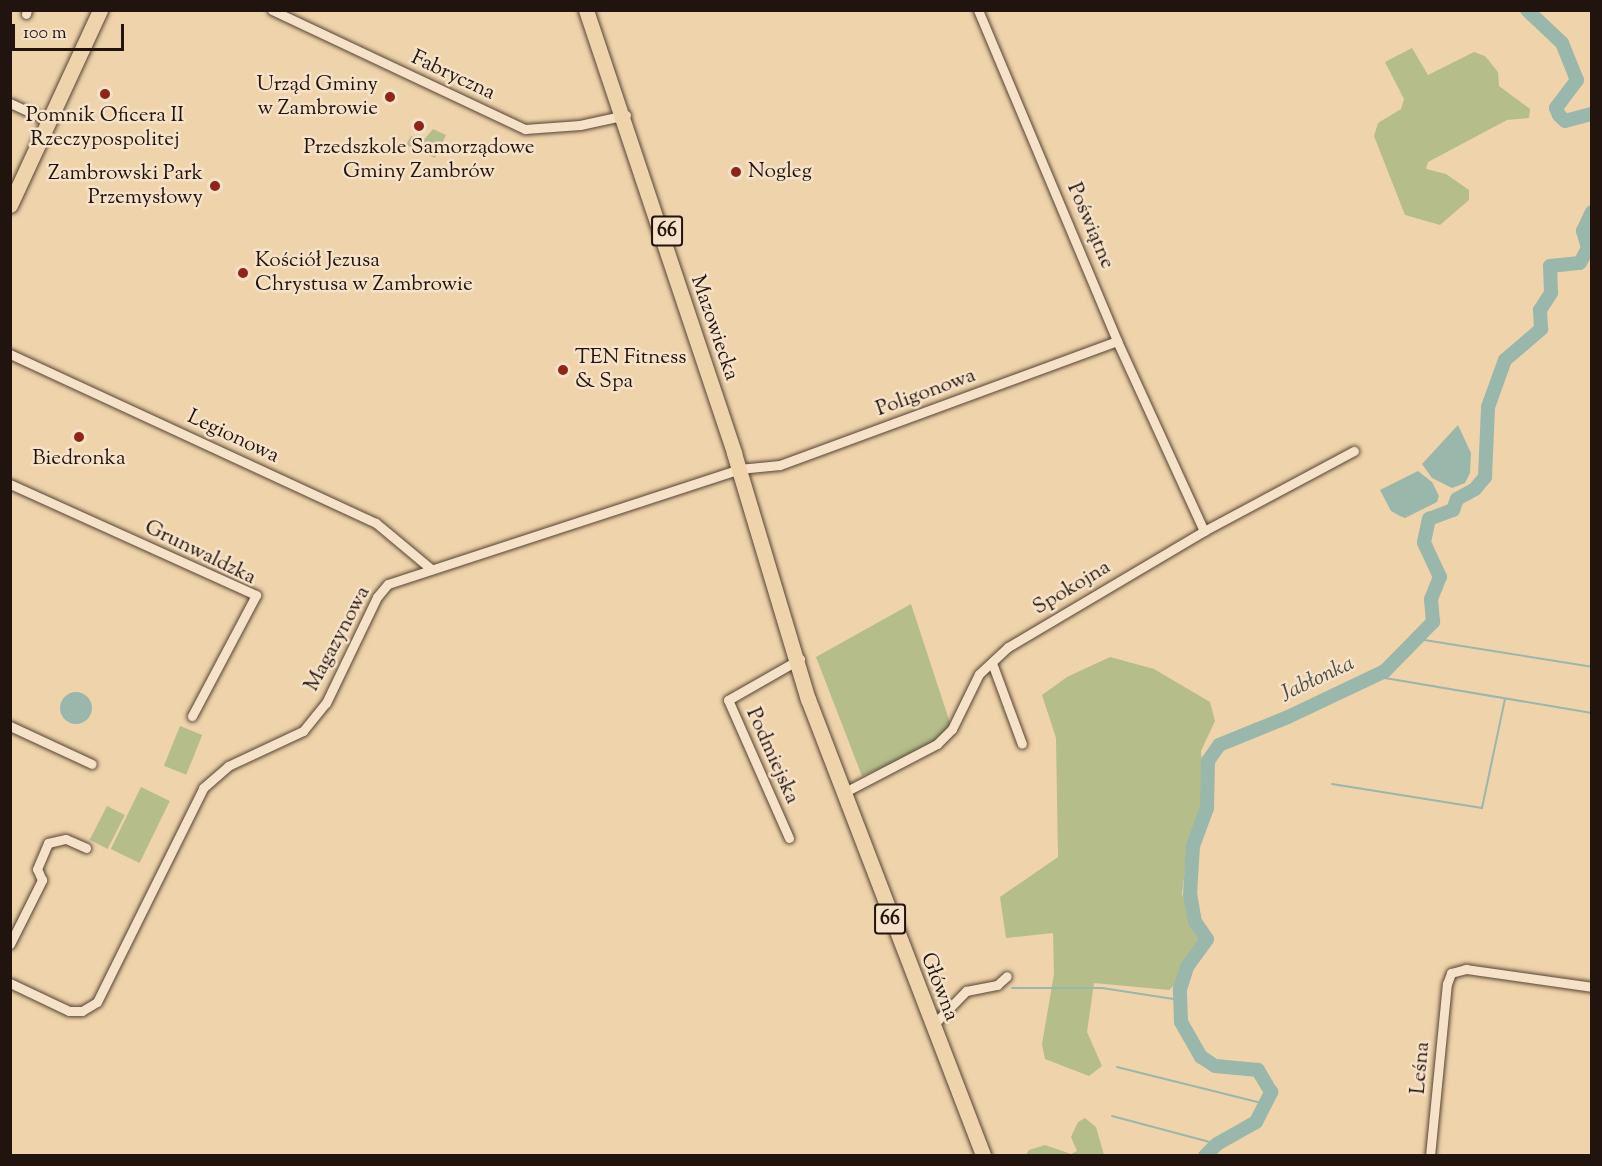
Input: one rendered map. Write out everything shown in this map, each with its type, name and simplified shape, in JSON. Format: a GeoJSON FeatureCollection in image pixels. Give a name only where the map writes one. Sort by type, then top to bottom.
{"type":"FeatureCollection","features":[{"type":"Feature","properties":{"kind":"main road"},"geometry":{"type":"LineString","coordinates":[[10,205],[100,10]]}},
{"type":"Feature","properties":{"kind":"main road","name":"Mazowiecka"},"geometry":{"type":"LineString","coordinates":[[586,10],[625,115]]}},
{"type":"Feature","properties":{"kind":"main road","name":"Mazowiecka"},"geometry":{"type":"LineString","coordinates":[[592,10],[742,469],[799,660]]}},
{"type":"Feature","properties":{"kind":"main road","name":"Główna"},"geometry":{"type":"LineString","coordinates":[[799,660],[843,793],[983,1155]]}},
{"type":"Feature","properties":{"kind":"street","name":"Fabryczna"},"geometry":{"type":"LineString","coordinates":[[272,10],[516,126],[549,129],[625,115]]}},
{"type":"Feature","properties":{"kind":"street","name":"Poświątne"},"geometry":{"type":"LineString","coordinates":[[978,10],[1118,341],[1168,456],[1204,531]]}},
{"type":"Feature","properties":{"kind":"street"},"geometry":{"type":"LineString","coordinates":[[10,103],[49,121]]}},
{"type":"Feature","properties":{"kind":"street","name":"Poligonowa"},"geometry":{"type":"LineString","coordinates":[[742,469],[780,465],[1118,341]]}},
{"type":"Feature","properties":{"kind":"street","name":"Legionowa"},"geometry":{"type":"LineString","coordinates":[[10,354],[376,523],[431,569]]}},
{"type":"Feature","properties":{"kind":"street","name":"Spokojna"},"geometry":{"type":"LineString","coordinates":[[843,793],[937,744],[952,729],[979,674],[1008,647],[1204,531],[1354,451]]}},
{"type":"Feature","properties":{"kind":"street","name":"Magazynowa"},"geometry":{"type":"LineString","coordinates":[[10,983],[69,1011],[82,1011],[97,1002],[203,788],[228,765],[303,731],[326,703],[382,590],[431,569],[742,469]]}},
{"type":"Feature","properties":{"kind":"street","name":"Grunwaldzka"},"geometry":{"type":"LineString","coordinates":[[10,484],[256,596],[192,716]]}},
{"type":"Feature","properties":{"kind":"street","name":"Podmiejska"},"geometry":{"type":"LineString","coordinates":[[789,838],[728,700],[799,660]]}},
{"type":"Feature","properties":{"kind":"street"},"geometry":{"type":"LineString","coordinates":[[992,663],[1022,744]]}},
{"type":"Feature","properties":{"kind":"street"},"geometry":{"type":"LineString","coordinates":[[10,726],[92,764]]}},
{"type":"Feature","properties":{"kind":"street"},"geometry":{"type":"LineString","coordinates":[[10,944],[42,880],[37,869],[48,843],[66,839],[86,848]]}},
{"type":"Feature","properties":{"kind":"street","name":"Leśna"},"geometry":{"type":"LineString","coordinates":[[1430,1155],[1447,984],[1451,973],[1466,969],[1592,987]]}},
{"type":"Feature","properties":{"kind":"street"},"geometry":{"type":"LineString","coordinates":[[932,1026],[966,991],[997,985],[1007,976]]}},
{"type":"Feature","properties":{"kind":"green space"},"geometry":{"type":"Polygon","coordinates":[[[1412,48],[1428,75],[1474,52],[1485,56],[1498,72],[1499,86],[1530,109],[1529,118],[1507,120],[1428,162],[1426,169],[1446,174],[1469,190],[1469,200],[1440,225],[1405,215],[1374,136],[1378,123],[1401,109],[1404,99],[1385,62],[1412,48]]]}},
{"type":"Feature","properties":{"kind":"green space"},"geometry":{"type":"Polygon","coordinates":[[[433,129],[446,135],[435,158],[406,145],[411,136],[423,141],[433,129]]]}},
{"type":"Feature","properties":{"kind":"green space"},"geometry":{"type":"Polygon","coordinates":[[[911,604],[952,729],[937,744],[862,776],[816,657],[911,604]]]}},
{"type":"Feature","properties":{"kind":"green space"},"geometry":{"type":"Polygon","coordinates":[[[1110,657],[1154,669],[1210,702],[1215,721],[1201,751],[1204,803],[1187,853],[1182,894],[1200,942],[1182,964],[1178,982],[1169,990],[1094,983],[1087,1032],[1102,1066],[1089,1076],[1045,1059],[1042,1044],[1054,974],[1053,933],[1006,938],[1000,897],[1058,857],[1056,738],[1042,695],[1067,677],[1110,657]]]}},
{"type":"Feature","properties":{"kind":"green space"},"geometry":{"type":"Polygon","coordinates":[[[180,726],[202,735],[186,775],[164,766],[180,726]]]}},
{"type":"Feature","properties":{"kind":"green space"},"geometry":{"type":"Polygon","coordinates":[[[141,787],[170,801],[140,863],[111,849],[141,787]]]}},
{"type":"Feature","properties":{"kind":"green space"},"geometry":{"type":"Polygon","coordinates":[[[107,806],[125,815],[108,849],[90,840],[107,806]]]}},
{"type":"Feature","properties":{"kind":"green space"},"geometry":{"type":"Polygon","coordinates":[[[1085,1118],[1096,1127],[1104,1155],[1026,1155],[1029,1150],[1045,1145],[1071,1154],[1077,1151],[1071,1137],[1078,1122],[1085,1118]]]}},
{"type":"Feature","properties":{"kind":"shaded area"},"geometry":{"type":"Polygon","coordinates":[[[1458,425],[1471,453],[1470,473],[1465,483],[1452,488],[1432,478],[1422,464],[1458,425]]]}},
{"type":"Feature","properties":{"kind":"shaded area"},"geometry":{"type":"Polygon","coordinates":[[[1418,471],[1432,482],[1439,496],[1437,502],[1405,518],[1391,511],[1380,490],[1418,471]]]}},
{"type":"Feature","properties":{"kind":"shaded area"},"geometry":{"type":"Polygon","coordinates":[[[76,692],[87,697],[92,708],[87,719],[76,724],[65,719],[60,708],[65,697],[76,692]]]}},
{"type":"Feature","properties":{"kind":"waterway","name":"Jabłonka"},"geometry":{"type":"LineString","coordinates":[[1527,10],[1562,43],[1577,80],[1556,108],[1559,115],[1565,121],[1592,114]]}},
{"type":"Feature","properties":{"kind":"waterway","name":"Jabłonka"},"geometry":{"type":"LineString","coordinates":[[1205,1156],[1217,1144],[1256,1122],[1271,1092],[1258,1070],[1215,1066],[1201,1057],[1181,1022],[1180,989],[1187,967],[1207,939],[1195,922],[1190,895],[1193,846],[1207,808],[1208,761],[1219,745],[1288,717],[1385,671],[1433,622],[1431,599],[1440,577],[1424,542],[1429,519],[1453,510],[1457,499],[1475,489],[1485,477],[1488,407],[1505,360],[1541,329],[1540,310],[1551,293],[1550,266],[1580,263],[1588,248],[1583,231],[1592,212]]}},
{"type":"Feature","properties":{"kind":"waterway"},"geometry":{"type":"LineString","coordinates":[[1418,639],[1592,667]]}},
{"type":"Feature","properties":{"kind":"waterway"},"geometry":{"type":"LineString","coordinates":[[1373,676],[1592,713]]}},
{"type":"Feature","properties":{"kind":"waterway"},"geometry":{"type":"LineString","coordinates":[[1332,784],[1482,808],[1505,699]]}},
{"type":"Feature","properties":{"kind":"waterway"},"geometry":{"type":"LineString","coordinates":[[1012,988],[1102,988],[1180,1000]]}},
{"type":"Feature","properties":{"kind":"waterway"},"geometry":{"type":"LineString","coordinates":[[1117,1067],[1265,1104]]}},
{"type":"Feature","properties":{"kind":"waterway"},"geometry":{"type":"LineString","coordinates":[[1112,1116],[1217,1144]]}},
{"type":"Feature","properties":{"kind":"place","name":"Pomnik Oficera II Rzeczypospolitej"},"geometry":{"type":"Point","coordinates":[105,94]}},
{"type":"Feature","properties":{"kind":"place","name":"Urząd Gminy w Zambrowie"},"geometry":{"type":"Point","coordinates":[390,97]}},
{"type":"Feature","properties":{"kind":"place","name":"Przedszkole Samorządowe Gminy Zambrów"},"geometry":{"type":"Point","coordinates":[419,126]}},
{"type":"Feature","properties":{"kind":"place","name":"Nogleg"},"geometry":{"type":"Point","coordinates":[736,172]}},
{"type":"Feature","properties":{"kind":"place","name":"Zambrowski Park Przemysłowy"},"geometry":{"type":"Point","coordinates":[215,186]}},
{"type":"Feature","properties":{"kind":"place","name":"Kościół Jezusa Chrystusa w Zambrowie"},"geometry":{"type":"Point","coordinates":[243,273]}},
{"type":"Feature","properties":{"kind":"place","name":"TEN Fitness & Spa"},"geometry":{"type":"Point","coordinates":[563,370]}},
{"type":"Feature","properties":{"kind":"place","name":"Biedronka"},"geometry":{"type":"Point","coordinates":[79,437]}}]}
